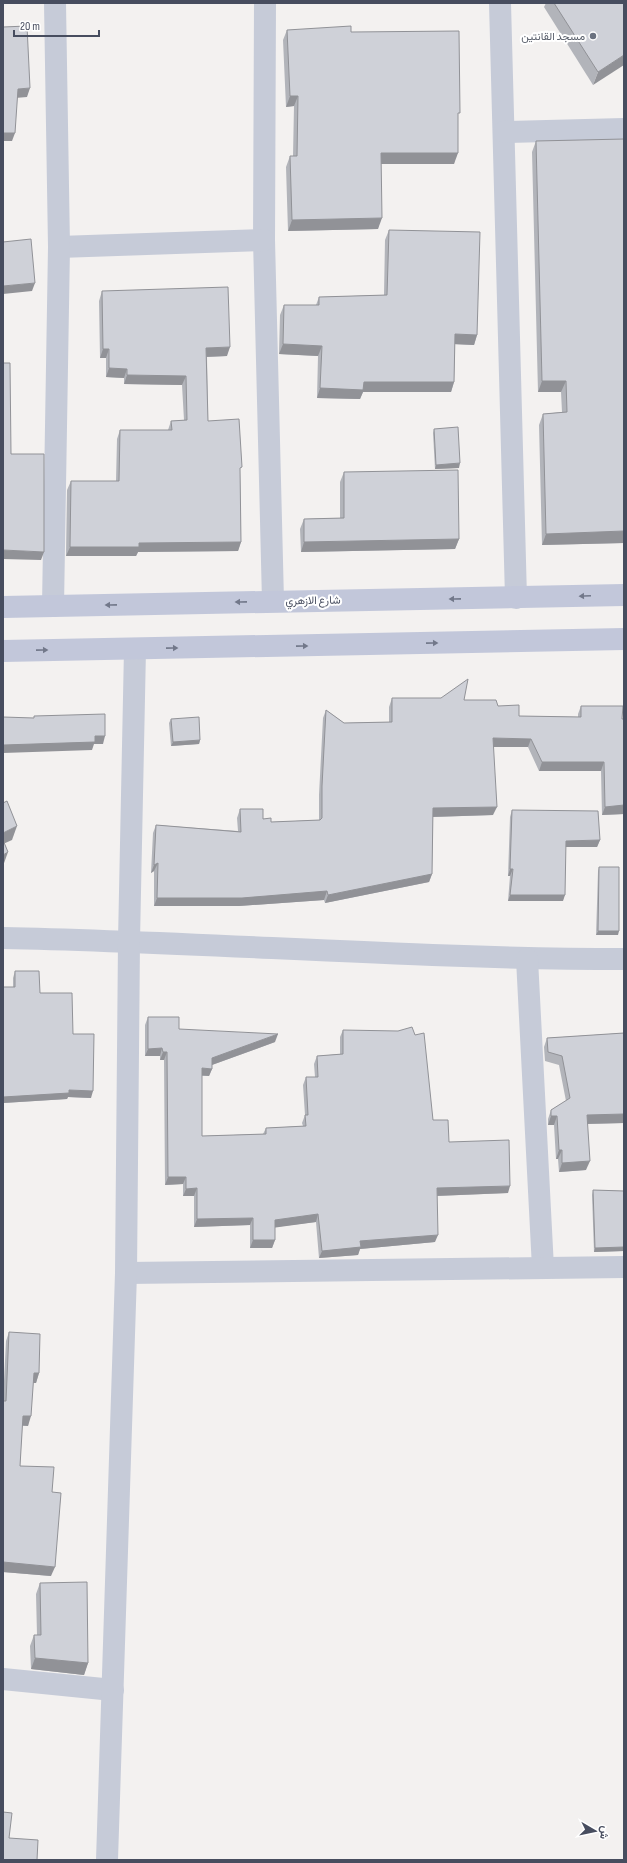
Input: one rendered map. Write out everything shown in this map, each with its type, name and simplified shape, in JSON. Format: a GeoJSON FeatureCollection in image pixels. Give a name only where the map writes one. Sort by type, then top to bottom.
{"type":"FeatureCollection","features":[{"type":"Feature","properties":{"kind":"street"},"geometry":{"type":"LineString","coordinates":[[53,606],[59,247],[55,3]]}},
{"type":"Feature","properties":{"kind":"street"},"geometry":{"type":"LineString","coordinates":[[265,3],[264,240],[273,601]]}},
{"type":"Feature","properties":{"kind":"street"},"geometry":{"type":"LineString","coordinates":[[500,3],[516,598]]}},
{"type":"Feature","properties":{"kind":"street"},"geometry":{"type":"LineString","coordinates":[[504,132],[624,129]]}},
{"type":"Feature","properties":{"kind":"street"},"geometry":{"type":"LineString","coordinates":[[59,247],[264,240]]}},
{"type":"Feature","properties":{"kind":"street","name":"شارع الازهري"},"geometry":{"type":"LineString","coordinates":[[3,607],[624,595]]}},
{"type":"Feature","properties":{"kind":"street"},"geometry":{"type":"LineString","coordinates":[[3,651],[624,639]]}},
{"type":"Feature","properties":{"kind":"street"},"geometry":{"type":"LineString","coordinates":[[107,1860],[126,1273],[129,941],[135,649]]}},
{"type":"Feature","properties":{"kind":"street"},"geometry":{"type":"LineString","coordinates":[[3,938],[129,941],[527,959],[624,959]]}},
{"type":"Feature","properties":{"kind":"street"},"geometry":{"type":"LineString","coordinates":[[527,959],[543,1268]]}},
{"type":"Feature","properties":{"kind":"street"},"geometry":{"type":"LineString","coordinates":[[126,1273],[624,1267]]}},
{"type":"Feature","properties":{"kind":"street"},"geometry":{"type":"LineString","coordinates":[[3,1679],[113,1690]]}},
{"type":"Feature","properties":{"kind":"building","name":"مسجد القانتين"},"geometry":{"type":"Polygon","coordinates":[[[554,3],[624,3],[624,55],[598,72],[554,3]]]}},
{"type":"Feature","properties":{"kind":"building"},"geometry":{"type":"Polygon","coordinates":[[[27,26],[30,88],[18,89],[15,133],[3,133],[3,27],[27,26]]]}},
{"type":"Feature","properties":{"kind":"building"},"geometry":{"type":"Polygon","coordinates":[[[351,26],[351,32],[459,31],[460,113],[458,113],[458,153],[381,153],[382,218],[292,220],[290,156],[297,156],[298,96],[290,96],[287,30],[351,26]]]}},
{"type":"Feature","properties":{"kind":"building"},"geometry":{"type":"Polygon","coordinates":[[[624,139],[624,531],[546,534],[543,414],[567,412],[566,381],[542,381],[536,141],[624,139]]]}},
{"type":"Feature","properties":{"kind":"building"},"geometry":{"type":"Polygon","coordinates":[[[389,230],[480,232],[477,335],[455,334],[454,382],[364,382],[363,390],[320,388],[322,346],[283,344],[284,305],[319,305],[319,297],[387,295],[389,230]]]}},
{"type":"Feature","properties":{"kind":"building"},"geometry":{"type":"Polygon","coordinates":[[[31,239],[35,283],[3,286],[3,242],[31,239]]]}},
{"type":"Feature","properties":{"kind":"building"},"geometry":{"type":"Polygon","coordinates":[[[228,287],[230,347],[206,348],[208,421],[239,419],[242,467],[240,468],[241,542],[139,543],[139,547],[70,547],[71,481],[119,481],[120,430],[172,430],[171,421],[187,420],[186,376],[127,375],[127,369],[109,368],[109,349],[103,349],[102,291],[228,287]]]}},
{"type":"Feature","properties":{"kind":"building"},"geometry":{"type":"Polygon","coordinates":[[[3,363],[10,363],[11,454],[44,454],[44,552],[3,550],[3,363]]]}},
{"type":"Feature","properties":{"kind":"building"},"geometry":{"type":"Polygon","coordinates":[[[458,427],[460,463],[436,465],[434,429],[458,427]]]}},
{"type":"Feature","properties":{"kind":"building"},"geometry":{"type":"Polygon","coordinates":[[[458,470],[459,539],[304,542],[304,519],[344,518],[344,472],[458,470]]]}},
{"type":"Feature","properties":{"kind":"building"},"geometry":{"type":"Polygon","coordinates":[[[468,679],[464,700],[496,700],[498,706],[519,705],[519,716],[581,717],[581,706],[623,706],[624,805],[605,807],[604,762],[542,762],[531,739],[493,738],[497,807],[433,808],[432,874],[328,895],[327,891],[242,898],[157,898],[158,863],[154,865],[156,825],[241,832],[240,809],[263,809],[263,819],[271,818],[271,822],[320,820],[322,818],[326,710],[344,723],[392,722],[392,698],[441,698],[468,679]]]}},
{"type":"Feature","properties":{"kind":"building"},"geometry":{"type":"Polygon","coordinates":[[[105,714],[105,736],[95,736],[95,742],[3,745],[3,717],[34,718],[34,716],[105,714]]]}},
{"type":"Feature","properties":{"kind":"building"},"geometry":{"type":"Polygon","coordinates":[[[199,717],[200,740],[173,742],[171,719],[199,717]]]}},
{"type":"Feature","properties":{"kind":"building"},"geometry":{"type":"Polygon","coordinates":[[[7,801],[17,826],[3,833],[3,803],[7,801]]]}},
{"type":"Feature","properties":{"kind":"building"},"geometry":{"type":"Polygon","coordinates":[[[512,810],[598,811],[600,840],[566,841],[565,895],[510,895],[513,869],[510,869],[512,810]]]}},
{"type":"Feature","properties":{"kind":"building"},"geometry":{"type":"Polygon","coordinates":[[[3,840],[8,852],[3,855],[3,840]]]}},
{"type":"Feature","properties":{"kind":"building"},"geometry":{"type":"Polygon","coordinates":[[[599,867],[619,867],[619,931],[598,931],[599,867]]]}},
{"type":"Feature","properties":{"kind":"building"},"geometry":{"type":"Polygon","coordinates":[[[15,971],[39,971],[40,993],[72,993],[73,1034],[94,1034],[93,1091],[69,1090],[69,1093],[3,1097],[3,987],[15,987],[15,971]]]}},
{"type":"Feature","properties":{"kind":"building"},"geometry":{"type":"Polygon","coordinates":[[[148,1017],[179,1017],[179,1029],[278,1034],[212,1058],[212,1069],[202,1068],[202,1136],[266,1134],[266,1128],[306,1126],[305,1115],[308,1115],[306,1077],[318,1077],[317,1056],[343,1054],[343,1030],[398,1031],[412,1027],[415,1035],[424,1033],[433,1120],[448,1120],[449,1142],[509,1140],[510,1186],[437,1188],[438,1235],[360,1241],[361,1247],[322,1251],[318,1214],[275,1220],[275,1240],[253,1240],[253,1218],[197,1219],[197,1188],[186,1189],[186,1177],[168,1177],[167,1052],[163,1052],[162,1048],[148,1049],[148,1017]]]}},
{"type":"Feature","properties":{"kind":"building"},"geometry":{"type":"Polygon","coordinates":[[[624,1033],[624,1114],[587,1115],[590,1161],[562,1163],[562,1150],[559,1150],[557,1116],[551,1116],[551,1110],[570,1098],[562,1056],[548,1052],[547,1038],[624,1033]]]}},
{"type":"Feature","properties":{"kind":"building"},"geometry":{"type":"Polygon","coordinates":[[[593,1190],[624,1191],[624,1247],[595,1248],[593,1190]]]}},
{"type":"Feature","properties":{"kind":"building"},"geometry":{"type":"Polygon","coordinates":[[[9,1332],[40,1334],[39,1373],[34,1373],[31,1416],[23,1416],[20,1466],[54,1467],[52,1492],[61,1493],[55,1567],[3,1562],[3,1401],[6,1401],[9,1332]]]}},
{"type":"Feature","properties":{"kind":"building"},"geometry":{"type":"Polygon","coordinates":[[[87,1582],[88,1663],[35,1658],[34,1635],[41,1635],[40,1583],[87,1582]]]}},
{"type":"Feature","properties":{"kind":"building"},"geometry":{"type":"Polygon","coordinates":[[[3,1812],[12,1813],[9,1838],[38,1840],[37,1860],[3,1860],[3,1812]]]}},
{"type":"Feature","properties":{"kind":"place","name":"مسجد القانتين"},"geometry":{"type":"Point","coordinates":[593,36]}}]}
